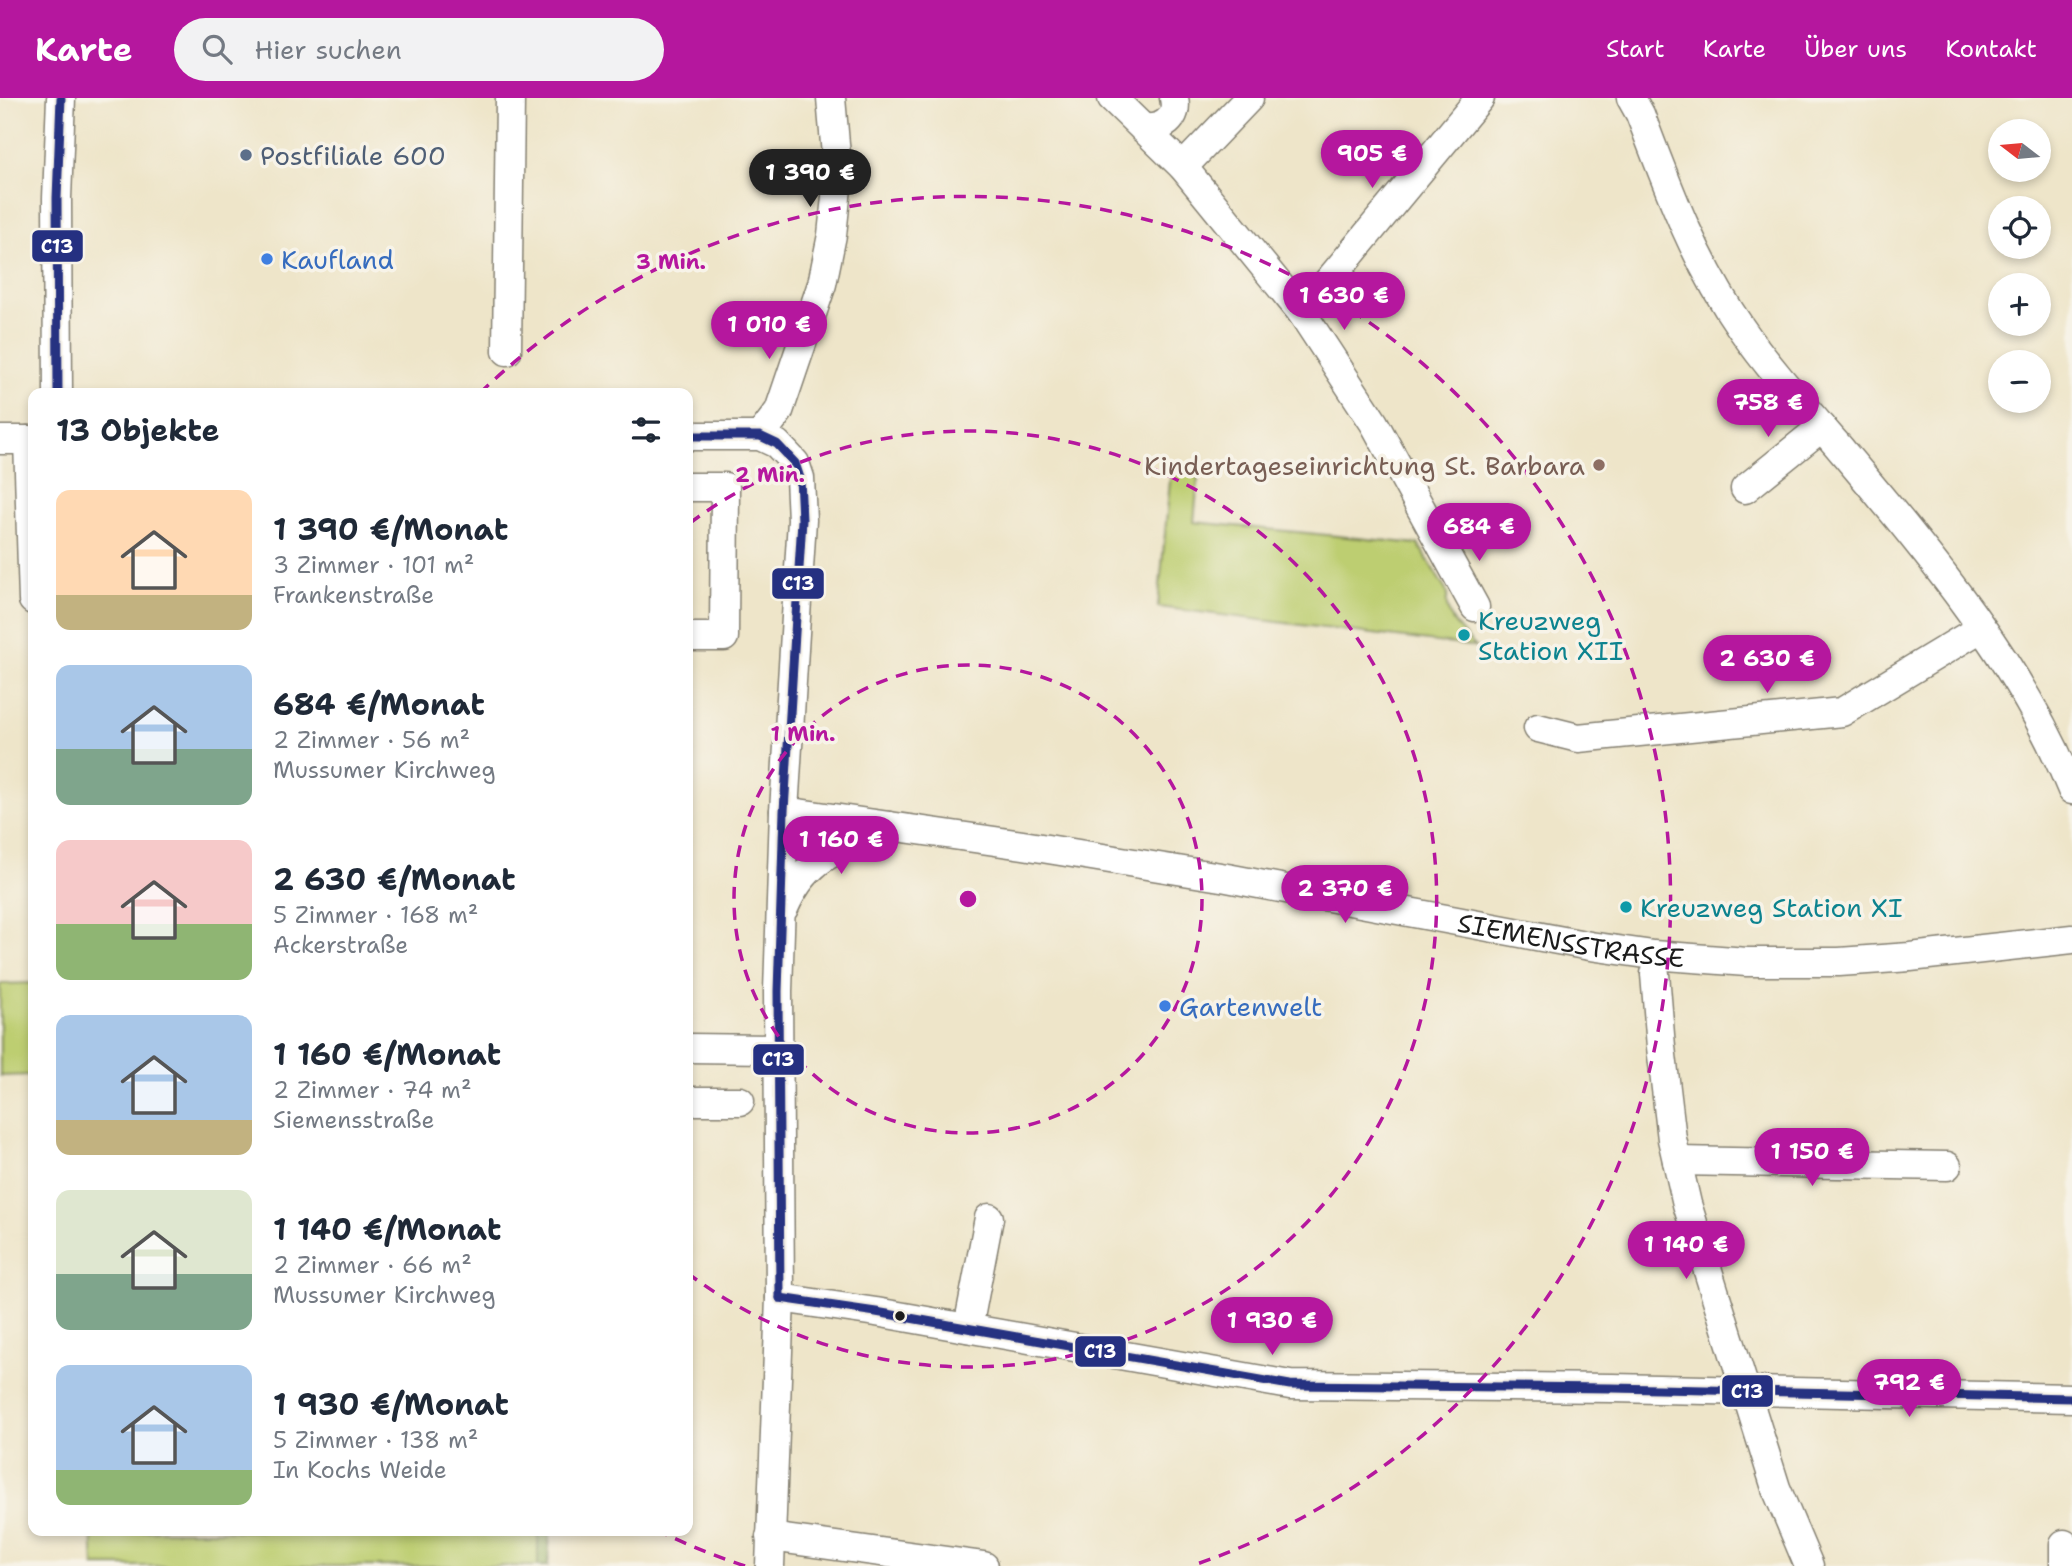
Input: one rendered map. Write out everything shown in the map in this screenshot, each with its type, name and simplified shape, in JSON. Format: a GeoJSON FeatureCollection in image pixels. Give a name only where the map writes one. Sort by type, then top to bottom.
{"type":"FeatureCollection","features":[{"type":"Feature","properties":{"kind":"street"},"geometry":{"type":"LineString","coordinates":[[58,388],[57,198],[61,98]]}},
{"type":"Feature","properties":{"kind":"street"},"geometry":{"type":"LineString","coordinates":[[507,351],[510,98]]}},
{"type":"Feature","properties":{"kind":"street"},"geometry":{"type":"LineString","coordinates":[[760,436],[779,411],[822,284],[832,235],[838,178],[831,98]]}},
{"type":"Feature","properties":{"kind":"street"},"geometry":{"type":"LineString","coordinates":[[1112,98],[1183,167],[1302,313],[1374,423],[1475,607]]}},
{"type":"Feature","properties":{"kind":"street"},"geometry":{"type":"LineString","coordinates":[[1143,128],[1156,130],[1169,121],[1175,105],[1174,98]]}},
{"type":"Feature","properties":{"kind":"street"},"geometry":{"type":"LineString","coordinates":[[1183,167],[1249,98]]}},
{"type":"Feature","properties":{"kind":"street"},"geometry":{"type":"LineString","coordinates":[[1302,313],[1480,98]]}},
{"type":"Feature","properties":{"kind":"street"},"geometry":{"type":"LineString","coordinates":[[1630,98],[1640,114],[1693,249],[1716,290],[1741,329],[1952,585],[2011,673],[2058,755],[2072,790]]}},
{"type":"Feature","properties":{"kind":"street"},"geometry":{"type":"LineString","coordinates":[[1745,489],[1822,428]]}},
{"type":"Feature","properties":{"kind":"street"},"geometry":{"type":"LineString","coordinates":[[693,436],[760,436],[777,444],[795,463],[800,478],[800,569],[783,811],[778,1049],[780,1298],[770,1566]]}},
{"type":"Feature","properties":{"kind":"street"},"geometry":{"type":"LineString","coordinates":[[0,440],[28,440]]}},
{"type":"Feature","properties":{"kind":"street"},"geometry":{"type":"LineString","coordinates":[[693,487],[725,487],[724,637],[693,637]]}},
{"type":"Feature","properties":{"kind":"street"},"geometry":{"type":"LineString","coordinates":[[1538,728],[1578,738],[1842,712],[1981,628]]}},
{"type":"Feature","properties":{"kind":"street","name":"SIEMENSSTRASSE"},"geometry":{"type":"LineString","coordinates":[[783,811],[1227,878],[1590,946],[1653,955],[1746,962],[1839,962],[2072,939]]}},
{"type":"Feature","properties":{"kind":"street"},"geometry":{"type":"LineString","coordinates":[[781,917],[794,886],[824,856],[889,826]]}},
{"type":"Feature","properties":{"kind":"street"},"geometry":{"type":"LineString","coordinates":[[1655,975],[1661,1047],[1677,1161],[1687,1204],[1776,1489],[1810,1566]]}},
{"type":"Feature","properties":{"kind":"street"},"geometry":{"type":"LineString","coordinates":[[693,1048],[778,1049]]}},
{"type":"Feature","properties":{"kind":"street"},"geometry":{"type":"LineString","coordinates":[[693,1101],[740,1101]]}},
{"type":"Feature","properties":{"kind":"street"},"geometry":{"type":"LineString","coordinates":[[1677,1161],[1947,1166]]}},
{"type":"Feature","properties":{"kind":"street"},"geometry":{"type":"LineString","coordinates":[[968,1328],[989,1218]]}},
{"type":"Feature","properties":{"kind":"street"},"geometry":{"type":"LineString","coordinates":[[780,1298],[1290,1385],[2072,1398]]}},
{"type":"Feature","properties":{"kind":"street"},"geometry":{"type":"LineString","coordinates":[[770,1537],[984,1566]]}},
{"type":"Feature","properties":{"kind":"green space"},"geometry":{"type":"Polygon","coordinates":[[[1171,470],[1191,472],[1198,479],[1194,522],[1418,544],[1448,594],[1450,616],[1476,647],[1158,607],[1171,470]]]}},
{"type":"Feature","properties":{"kind":"green space"},"geometry":{"type":"Polygon","coordinates":[[[28,983],[28,1075],[0,1076],[0,984],[28,983]]]}},
{"type":"Feature","properties":{"kind":"green space"},"geometry":{"type":"Polygon","coordinates":[[[92,1536],[538,1536],[538,1566],[94,1566],[92,1536]]]}},
{"type":"Feature","properties":{"kind":"green space"},"geometry":{"type":"Polygon","coordinates":[[[538,1536],[550,1536],[548,1566],[538,1566],[538,1536]]]}},
{"type":"Feature","properties":{"kind":"transit line","name":"C13"},"geometry":{"type":"LineString","coordinates":[[58,388],[57,198],[61,98]]}},
{"type":"Feature","properties":{"kind":"transit line","name":"C13"},"geometry":{"type":"LineString","coordinates":[[693,436],[760,436],[777,444],[795,463],[800,478],[802,520],[784,811],[778,991],[780,1298]]}},
{"type":"Feature","properties":{"kind":"transit line","name":"C13"},"geometry":{"type":"LineString","coordinates":[[780,1298],[876,1312],[1290,1385],[1612,1388],[2072,1398]]}},
{"type":"Feature","properties":{"kind":"place","name":"Postfiliale 600"},"geometry":{"type":"Point","coordinates":[246,155]}},
{"type":"Feature","properties":{"kind":"place","name":"Kaufland"},"geometry":{"type":"Point","coordinates":[267,259]}},
{"type":"Feature","properties":{"kind":"place","name":"Kindertageseinrichtung St. Barbara"},"geometry":{"type":"Point","coordinates":[1599,465]}},
{"type":"Feature","properties":{"kind":"place","name":"Kreuzweg Station XII"},"geometry":{"type":"Point","coordinates":[1464,635]}},
{"type":"Feature","properties":{"kind":"place","name":"Kreuzweg Station XI"},"geometry":{"type":"Point","coordinates":[1626,907]}},
{"type":"Feature","properties":{"kind":"place","name":"Gartenwelt"},"geometry":{"type":"Point","coordinates":[1165,1006]}}]}
